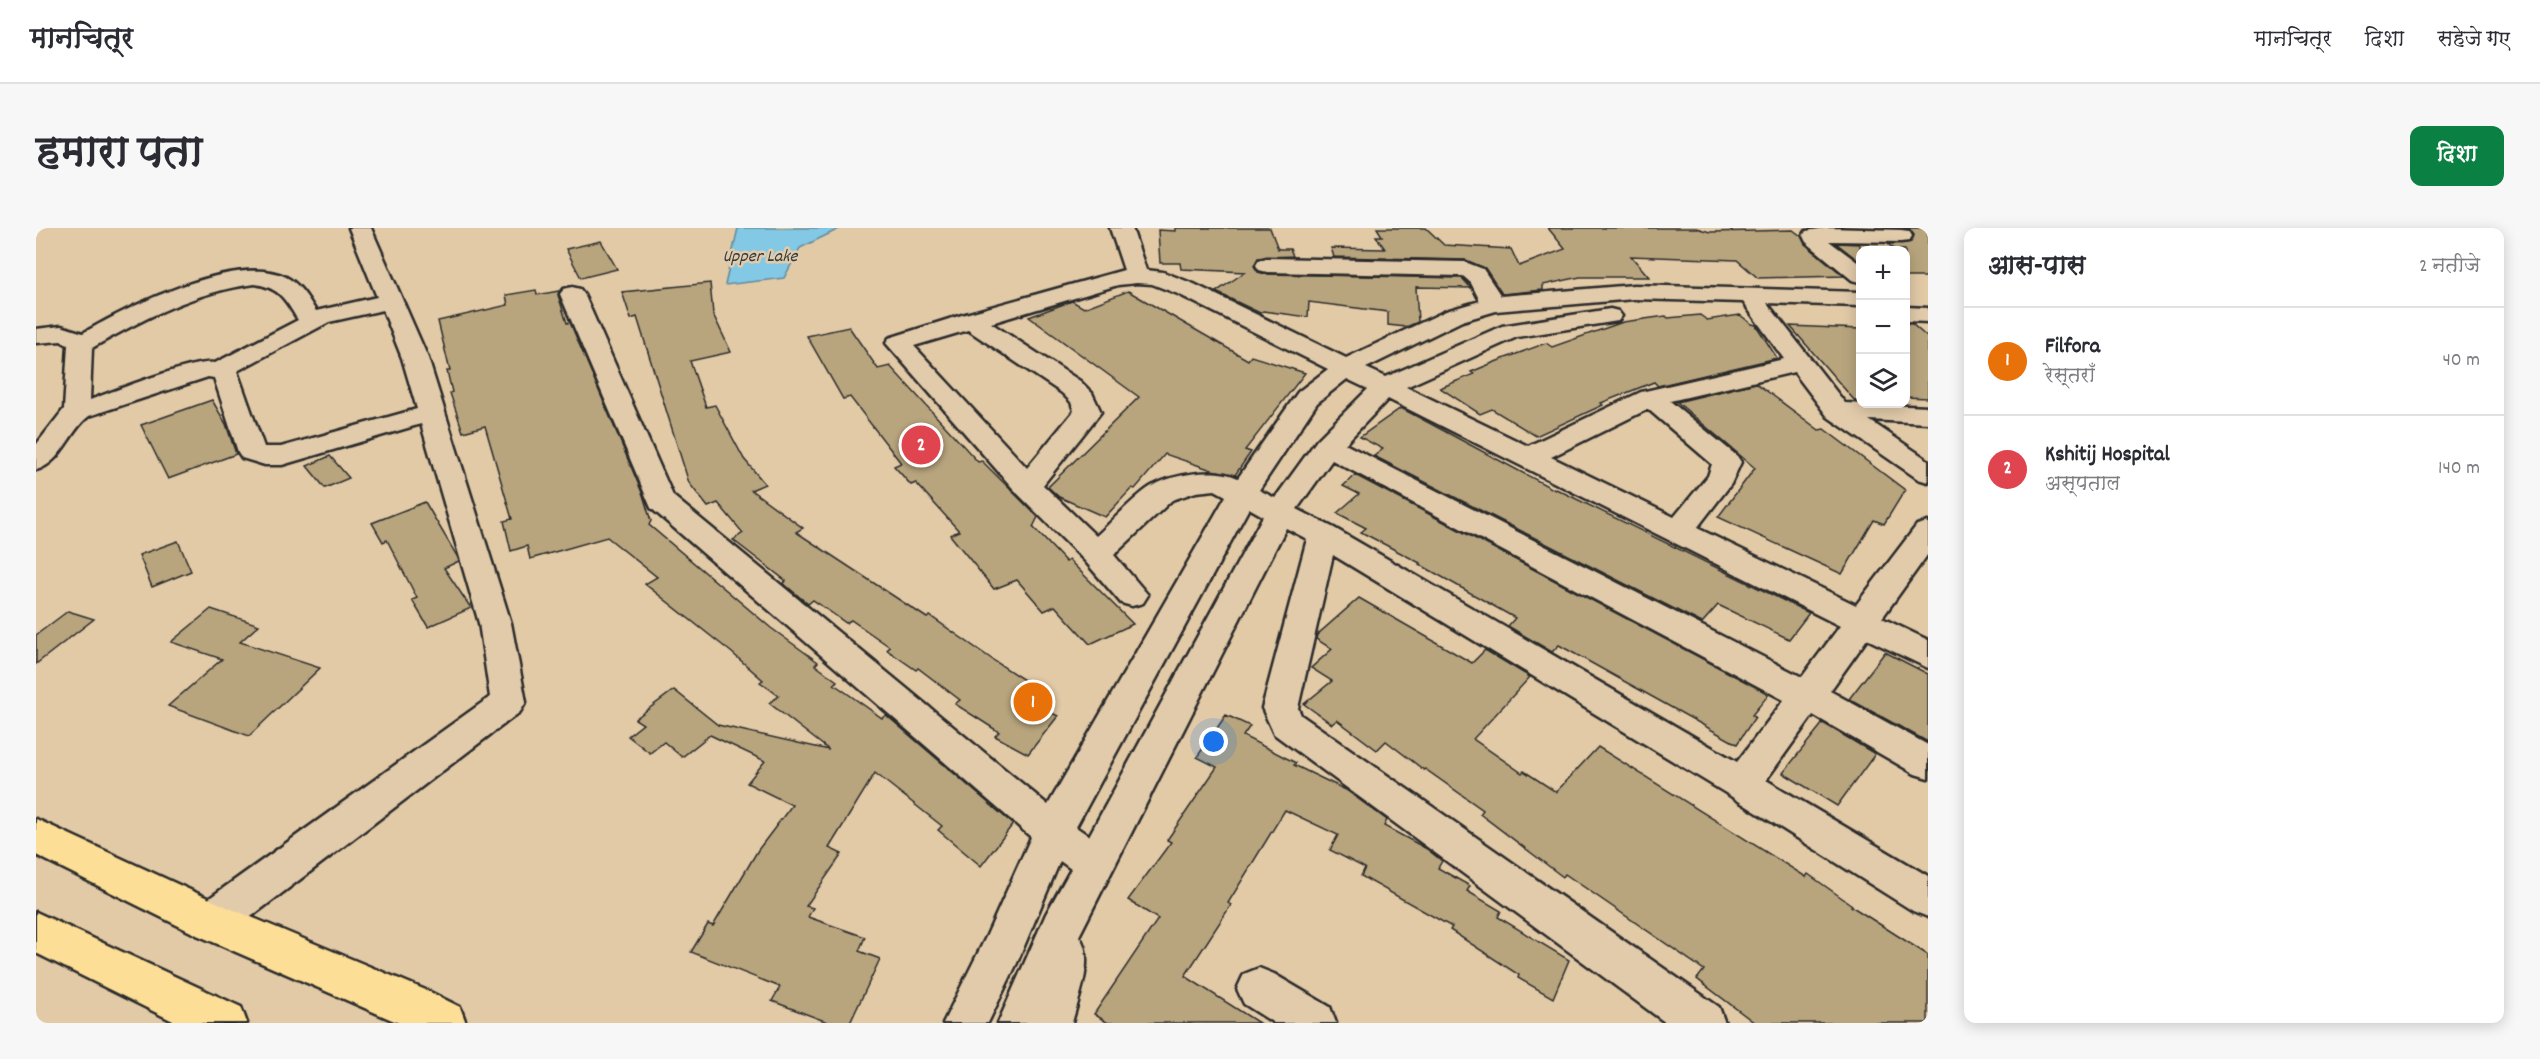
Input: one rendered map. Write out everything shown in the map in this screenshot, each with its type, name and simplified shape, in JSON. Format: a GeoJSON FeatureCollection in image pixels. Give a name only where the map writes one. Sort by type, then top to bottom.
{"type":"FeatureCollection","features":[{"type":"Feature","properties":{"kind":"main road"},"geometry":{"type":"LineString","coordinates":[[36,836],[212,921],[412,1006],[444,1023]]}},
{"type":"Feature","properties":{"kind":"main road"},"geometry":{"type":"LineString","coordinates":[[36,932],[225,1023]]}},
{"type":"Feature","properties":{"kind":"street"},"geometry":{"type":"LineString","coordinates":[[212,921],[508,702],[495,624],[414,358],[360,228]]}},
{"type":"Feature","properties":{"kind":"street"},"geometry":{"type":"LineString","coordinates":[[1121,228],[1137,276]]}},
{"type":"Feature","properties":{"kind":"street"},"geometry":{"type":"LineString","coordinates":[[1856,272],[1817,242],[1814,236],[1830,234],[1901,236]]}},
{"type":"Feature","properties":{"kind":"street"},"geometry":{"type":"LineString","coordinates":[[1267,265],[1473,270],[1494,304]]}},
{"type":"Feature","properties":{"kind":"street"},"geometry":{"type":"LineString","coordinates":[[1132,596],[1096,554],[1027,486],[898,343],[1116,278],[1137,276],[1155,278],[1186,289],[1928,655]]}},
{"type":"Feature","properties":{"kind":"street"},"geometry":{"type":"LineString","coordinates":[[80,345],[115,324],[148,309],[233,280],[264,278],[286,286],[311,322]]}},
{"type":"Feature","properties":{"kind":"street"},"geometry":{"type":"LineString","coordinates":[[965,1023],[1002,949],[1053,832],[1243,492],[1307,398],[1345,368],[1454,316],[1494,304],[1634,292],[1856,314]]}},
{"type":"Feature","properties":{"kind":"street"},"geometry":{"type":"LineString","coordinates":[[572,294],[661,501],[1053,832],[1095,864]]}},
{"type":"Feature","properties":{"kind":"street"},"geometry":{"type":"LineString","coordinates":[[1020,1023],[1061,928],[1280,512],[1328,446],[1385,387],[1510,331],[1599,316],[1755,303],[1856,299]]}},
{"type":"Feature","properties":{"kind":"street"},"geometry":{"type":"LineString","coordinates":[[1910,300],[1928,301]]}},
{"type":"Feature","properties":{"kind":"street"},"geometry":{"type":"LineString","coordinates":[[36,461],[45,454],[64,422],[81,409],[91,408],[193,372],[220,370],[311,322],[335,313],[390,301]]}},
{"type":"Feature","properties":{"kind":"street"},"geometry":{"type":"LineString","coordinates":[[1755,303],[1798,363],[1837,411],[1928,473]]}},
{"type":"Feature","properties":{"kind":"street"},"geometry":{"type":"LineString","coordinates":[[1910,314],[1928,315]]}},
{"type":"Feature","properties":{"kind":"street"},"geometry":{"type":"LineString","coordinates":[[970,320],[1071,387],[1083,399],[1088,412],[1027,486]]}},
{"type":"Feature","properties":{"kind":"street"},"geometry":{"type":"LineString","coordinates":[[36,336],[52,333],[71,335],[77,339],[80,345],[76,407],[81,409]]}},
{"type":"Feature","properties":{"kind":"street"},"geometry":{"type":"LineString","coordinates":[[1527,458],[1650,398],[1798,363]]}},
{"type":"Feature","properties":{"kind":"street"},"geometry":{"type":"LineString","coordinates":[[220,370],[225,372],[252,452],[265,456],[282,456],[431,413]]}},
{"type":"Feature","properties":{"kind":"street"},"geometry":{"type":"LineString","coordinates":[[1650,398],[1727,462],[1721,478],[1678,532]]}},
{"type":"Feature","properties":{"kind":"street"},"geometry":{"type":"LineString","coordinates":[[1837,411],[1928,415]]}},
{"type":"Feature","properties":{"kind":"street"},"geometry":{"type":"LineString","coordinates":[[1328,446],[1808,696],[1928,763]]}},
{"type":"Feature","properties":{"kind":"street"},"geometry":{"type":"LineString","coordinates":[[1096,554],[1162,493],[1193,483],[1220,482],[1323,535],[1742,784],[1928,898]]}},
{"type":"Feature","properties":{"kind":"street"},"geometry":{"type":"LineString","coordinates":[[1742,784],[1928,532]]}},
{"type":"Feature","properties":{"kind":"street"},"geometry":{"type":"LineString","coordinates":[[1323,535],[1280,708],[1287,724],[1703,1023]]}},
{"type":"Feature","properties":{"kind":"street"},"geometry":{"type":"LineString","coordinates":[[1050,1023],[1065,968],[1065,940],[1061,928]]}},
{"type":"Feature","properties":{"kind":"street"},"geometry":{"type":"LineString","coordinates":[[1259,989],[1314,1023]]}},
{"type":"Feature","properties":{"kind":"water","name":"Upper Lake"},"geometry":{"type":"Polygon","coordinates":[[[738,228],[841,228],[800,248],[784,278],[725,285],[738,228]]]}},
{"type":"Feature","properties":{"kind":"building"},"geometry":{"type":"Polygon","coordinates":[[[1175,228],[1270,228],[1278,249],[1290,249],[1293,256],[1258,258],[1254,266],[1258,272],[1266,274],[1462,278],[1471,288],[1416,287],[1418,322],[1406,327],[1388,325],[1388,312],[1309,302],[1308,317],[1263,311],[1260,313],[1216,292],[1245,272],[1181,269],[1180,263],[1160,263],[1158,230],[1175,231],[1175,228]]]}},
{"type":"Feature","properties":{"kind":"building"},"geometry":{"type":"Polygon","coordinates":[[[1377,228],[1426,228],[1444,245],[1511,249],[1519,266],[1565,249],[1548,228],[1696,228],[1710,232],[1793,230],[1801,236],[1805,244],[1844,276],[1758,278],[1737,260],[1631,256],[1649,277],[1580,277],[1543,285],[1543,290],[1502,294],[1485,268],[1466,260],[1334,257],[1331,248],[1385,249],[1376,236],[1382,236],[1377,228]]]}},
{"type":"Feature","properties":{"kind":"building"},"geometry":{"type":"Polygon","coordinates":[[[1903,228],[1928,228],[1928,277],[1910,277],[1910,246],[1888,244],[1911,242],[1914,235],[1909,229],[1903,228]]]}},
{"type":"Feature","properties":{"kind":"building"},"geometry":{"type":"Polygon","coordinates":[[[601,241],[617,269],[581,278],[566,249],[601,241]]]}},
{"type":"Feature","properties":{"kind":"building"},"geometry":{"type":"Polygon","coordinates":[[[1836,243],[1860,244],[1856,246],[1856,259],[1836,243]]]}},
{"type":"Feature","properties":{"kind":"building"},"geometry":{"type":"Polygon","coordinates":[[[710,283],[713,314],[731,352],[690,361],[706,407],[715,405],[744,459],[765,484],[751,490],[803,528],[796,532],[927,618],[930,616],[1035,687],[1023,699],[1058,716],[1028,754],[995,736],[999,732],[955,704],[960,700],[918,668],[916,670],[887,650],[890,647],[851,620],[846,623],[813,600],[808,604],[783,583],[786,581],[733,540],[743,533],[718,503],[708,507],[689,483],[637,317],[631,319],[622,292],[710,283]]]}},
{"type":"Feature","properties":{"kind":"building"},"geometry":{"type":"Polygon","coordinates":[[[536,290],[537,295],[559,291],[558,295],[567,323],[570,322],[643,495],[651,521],[649,525],[771,628],[818,662],[815,665],[837,681],[834,684],[882,718],[886,715],[1013,824],[981,866],[938,830],[942,826],[875,773],[829,848],[842,854],[806,906],[813,908],[808,917],[865,937],[859,951],[880,959],[850,1023],[830,1023],[772,1001],[780,987],[691,952],[708,924],[713,926],[758,850],[792,805],[747,783],[765,761],[710,735],[682,757],[664,742],[650,753],[628,736],[643,724],[635,719],[674,690],[718,725],[829,750],[769,703],[779,696],[760,682],[763,680],[731,652],[645,584],[657,577],[607,537],[530,559],[527,546],[511,551],[504,521],[512,519],[485,426],[463,432],[450,393],[452,392],[447,371],[450,371],[438,321],[508,305],[506,295],[536,290]]]}},
{"type":"Feature","properties":{"kind":"building"},"geometry":{"type":"Polygon","coordinates":[[[1128,291],[1248,360],[1251,356],[1305,373],[1245,450],[1251,452],[1235,475],[1212,470],[1165,454],[1135,489],[1132,488],[1105,517],[1059,497],[1048,487],[1139,397],[1029,317],[1072,301],[1084,308],[1128,291]]]}},
{"type":"Feature","properties":{"kind":"building"},"geometry":{"type":"Polygon","coordinates":[[[1700,315],[1707,320],[1740,315],[1756,325],[1777,358],[1658,386],[1654,382],[1601,403],[1603,405],[1536,436],[1492,409],[1480,414],[1440,388],[1474,374],[1471,372],[1546,343],[1552,347],[1623,322],[1666,316],[1668,318],[1700,315]]]}},
{"type":"Feature","properties":{"kind":"building"},"geometry":{"type":"Polygon","coordinates":[[[1910,324],[1928,338],[1928,398],[1910,397],[1910,324]]]}},
{"type":"Feature","properties":{"kind":"building"},"geometry":{"type":"Polygon","coordinates":[[[1790,326],[1856,329],[1855,401],[1790,326]]]}},
{"type":"Feature","properties":{"kind":"building"},"geometry":{"type":"Polygon","coordinates":[[[849,327],[878,369],[890,366],[978,462],[982,461],[1038,517],[1033,527],[1066,562],[1069,560],[1133,624],[1090,644],[1055,606],[1044,611],[1017,580],[994,589],[950,535],[959,531],[916,483],[911,485],[894,466],[901,463],[850,397],[843,399],[807,336],[849,327]]]}},
{"type":"Feature","properties":{"kind":"building"},"geometry":{"type":"Polygon","coordinates":[[[1756,383],[1819,430],[1824,429],[1905,490],[1884,524],[1874,520],[1842,574],[1718,517],[1755,468],[1677,402],[1756,383]]]}},
{"type":"Feature","properties":{"kind":"building"},"geometry":{"type":"Polygon","coordinates":[[[212,400],[226,424],[236,454],[168,479],[141,425],[212,400]]]}},
{"type":"Feature","properties":{"kind":"building"},"geometry":{"type":"Polygon","coordinates":[[[1401,408],[1555,490],[1809,613],[1789,639],[1718,605],[1702,623],[1374,456],[1383,449],[1360,437],[1401,408]]]}},
{"type":"Feature","properties":{"kind":"building"},"geometry":{"type":"Polygon","coordinates":[[[330,456],[349,478],[325,488],[307,466],[330,456]]]}},
{"type":"Feature","properties":{"kind":"building"},"geometry":{"type":"Polygon","coordinates":[[[1355,475],[1769,694],[1752,715],[1755,717],[1737,744],[1559,645],[1552,652],[1508,626],[1515,618],[1361,532],[1366,528],[1337,513],[1359,494],[1343,486],[1355,475]]]}},
{"type":"Feature","properties":{"kind":"building"},"geometry":{"type":"Polygon","coordinates":[[[425,502],[459,561],[444,568],[471,608],[428,627],[412,600],[417,598],[387,540],[383,542],[372,523],[425,502]]]}},
{"type":"Feature","properties":{"kind":"building"},"geometry":{"type":"Polygon","coordinates":[[[178,541],[191,571],[152,587],[139,555],[178,541]]]}},
{"type":"Feature","properties":{"kind":"building"},"geometry":{"type":"Polygon","coordinates":[[[1359,598],[1472,663],[1485,650],[1530,677],[1473,739],[1522,773],[1524,771],[1556,792],[1598,747],[1806,877],[1808,874],[1851,906],[1928,955],[1928,1023],[1755,1023],[1697,979],[1704,970],[1565,874],[1563,877],[1480,814],[1483,810],[1386,741],[1377,750],[1337,720],[1332,724],[1304,704],[1332,681],[1311,668],[1332,649],[1316,639],[1317,635],[1359,598]]]}},
{"type":"Feature","properties":{"kind":"building"},"geometry":{"type":"Polygon","coordinates":[[[211,609],[259,625],[240,642],[320,668],[249,736],[168,706],[222,659],[171,642],[211,609]]]}},
{"type":"Feature","properties":{"kind":"building"},"geometry":{"type":"Polygon","coordinates":[[[68,611],[94,619],[36,664],[36,635],[68,611]]]}},
{"type":"Feature","properties":{"kind":"building"},"geometry":{"type":"Polygon","coordinates":[[[1885,652],[1928,674],[1928,742],[1849,699],[1885,652]]]}},
{"type":"Feature","properties":{"kind":"building"},"geometry":{"type":"Polygon","coordinates":[[[1226,715],[1250,726],[1243,736],[1296,763],[1294,765],[1346,790],[1387,820],[1384,826],[1427,849],[1442,861],[1438,868],[1470,886],[1467,891],[1501,911],[1498,917],[1569,960],[1553,998],[1518,978],[1519,975],[1450,930],[1452,927],[1361,876],[1365,868],[1330,850],[1338,835],[1285,810],[1228,903],[1231,905],[1185,976],[1259,1023],[1108,1023],[1094,1014],[1158,919],[1128,900],[1171,842],[1167,840],[1217,767],[1197,757],[1226,715]]]}},
{"type":"Feature","properties":{"kind":"building"},"geometry":{"type":"Polygon","coordinates":[[[1823,723],[1875,754],[1837,806],[1783,773],[1823,723]]]}},
{"type":"Feature","properties":{"kind":"place","name":"Kshitij Hospital"},"geometry":{"type":"Point","coordinates":[921,445]}},
{"type":"Feature","properties":{"kind":"place","name":"Filfora"},"geometry":{"type":"Point","coordinates":[1033,702]}}]}
